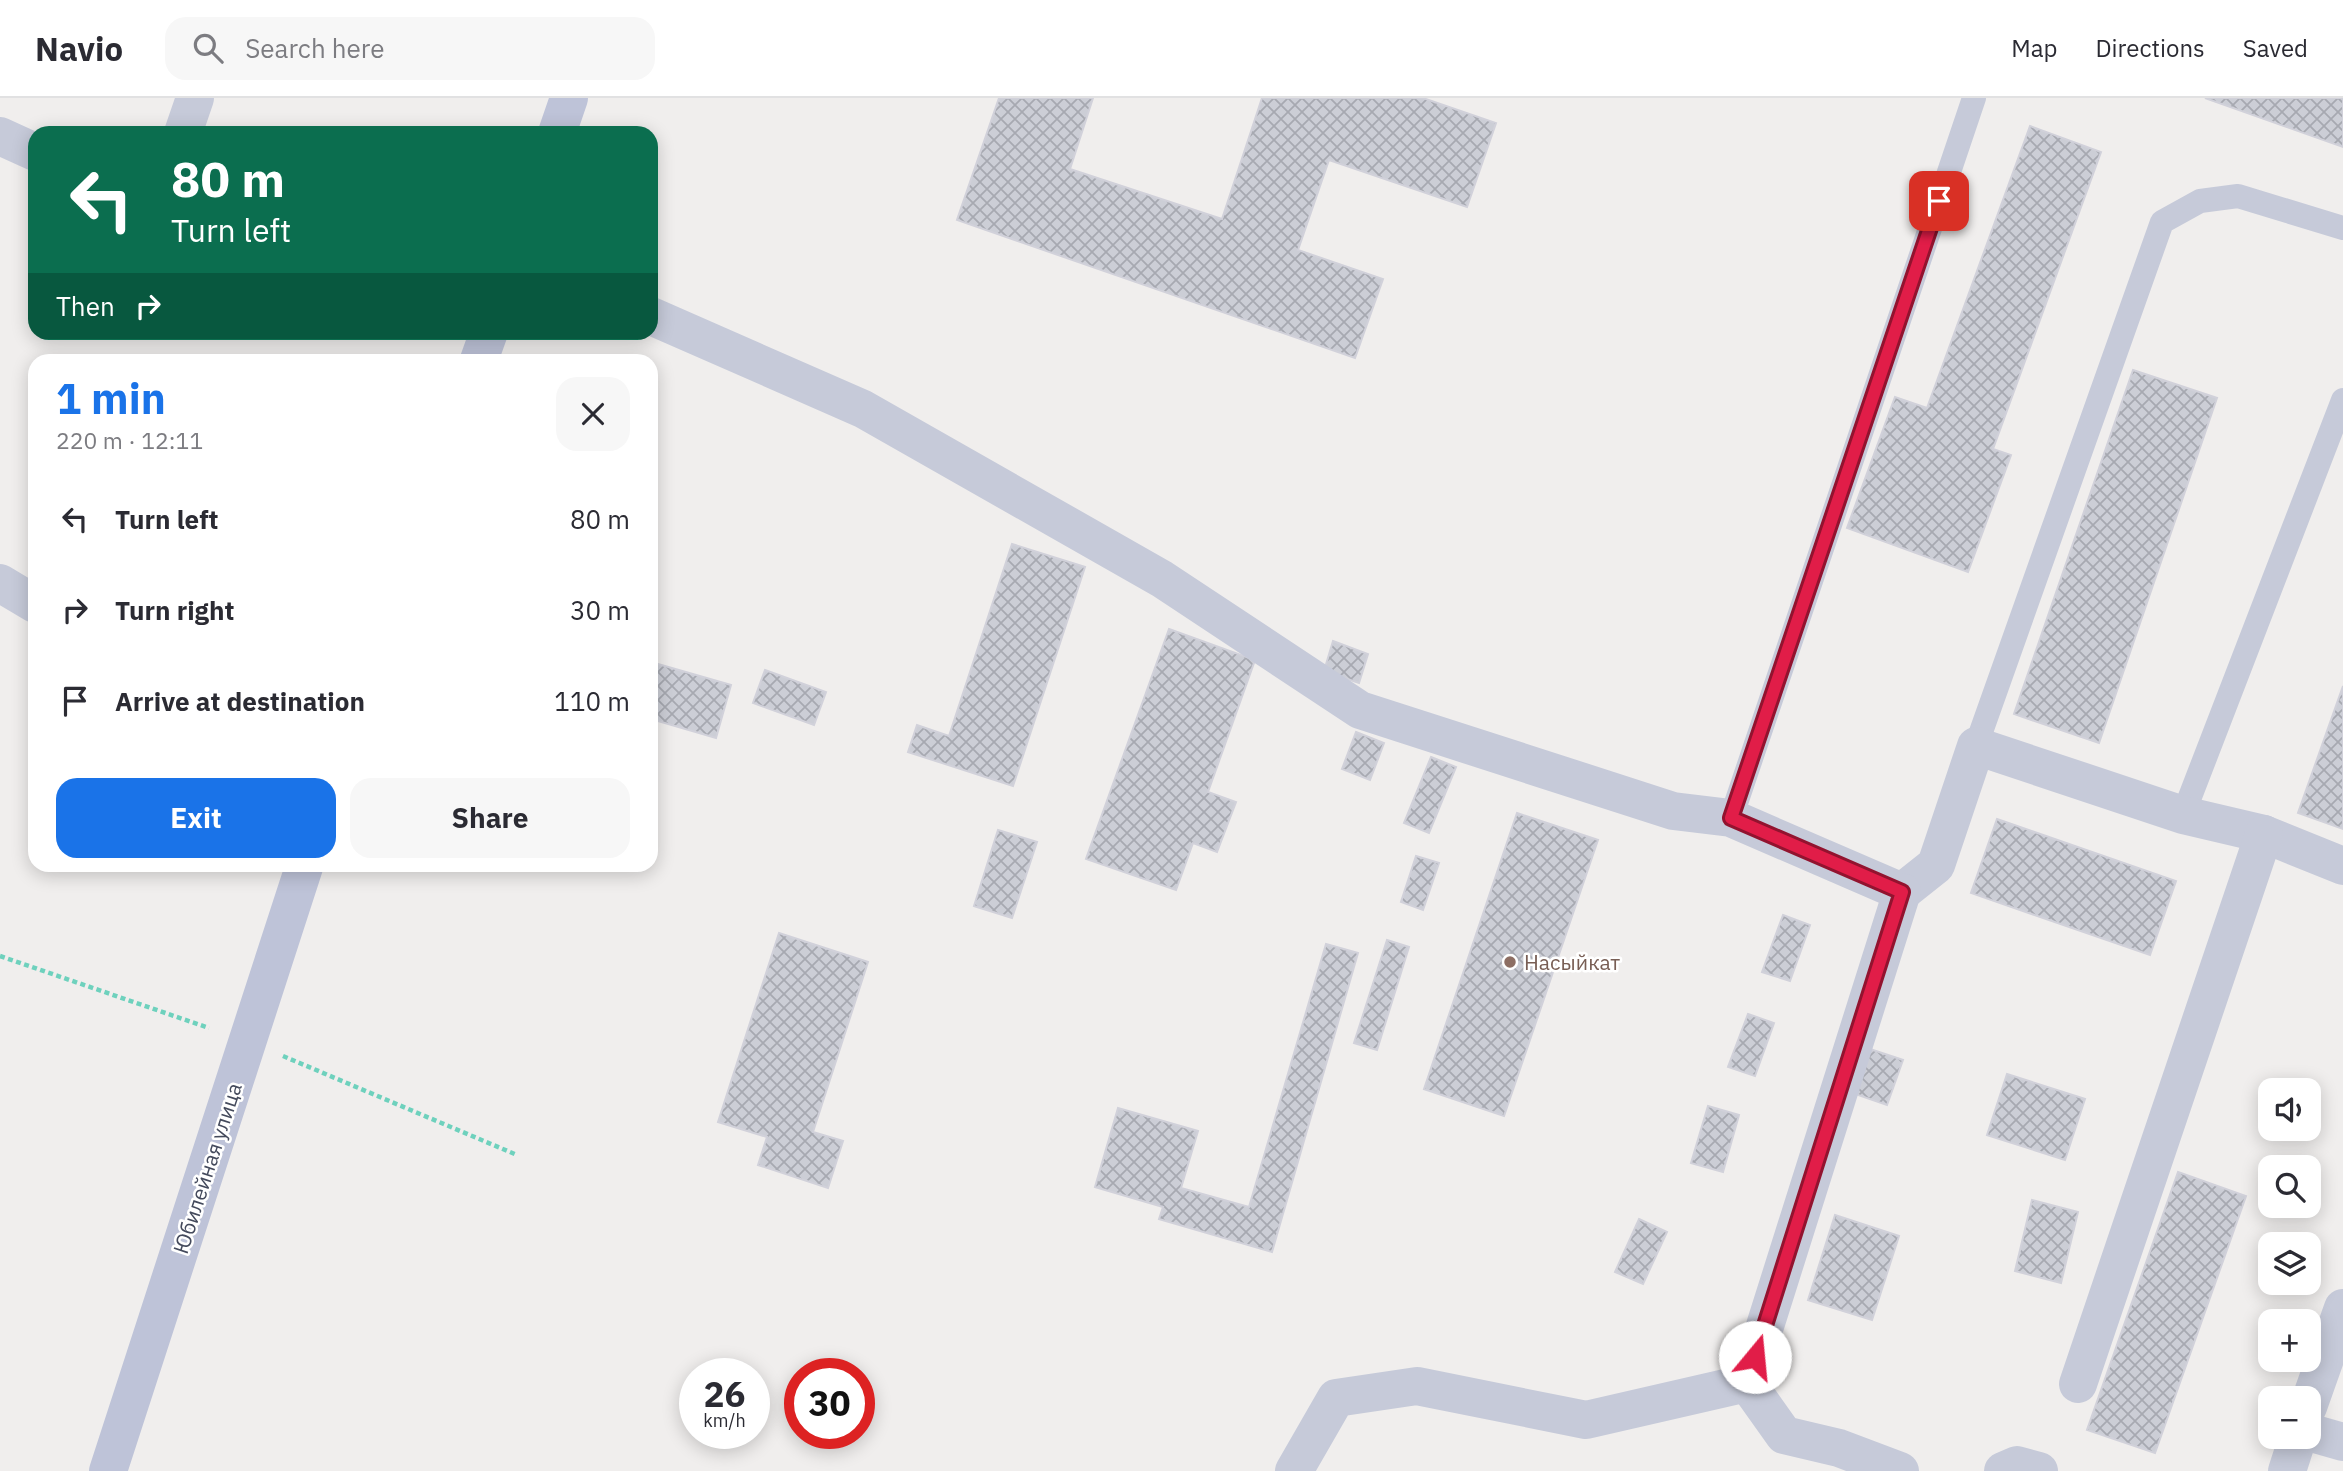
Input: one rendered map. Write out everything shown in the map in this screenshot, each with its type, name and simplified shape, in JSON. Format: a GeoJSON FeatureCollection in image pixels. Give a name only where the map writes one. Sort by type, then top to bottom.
{"type":"FeatureCollection","features":[{"type":"Feature","properties":{"kind":"main road"},"geometry":{"type":"LineString","coordinates":[[559,126],[569,98]]}},
{"type":"Feature","properties":{"kind":"main road","name":"Юбилейная улица"},"geometry":{"type":"LineString","coordinates":[[108,1471],[302,872]]}},
{"type":"Feature","properties":{"kind":"street"},"geometry":{"type":"LineString","coordinates":[[185,126],[195,98]]}},
{"type":"Feature","properties":{"kind":"street"},"geometry":{"type":"LineString","coordinates":[[0,136],[28,149]]}},
{"type":"Feature","properties":{"kind":"street"},"geometry":{"type":"LineString","coordinates":[[658,319],[863,409],[1162,579],[1360,710],[1673,811],[1731,818],[1902,892]]}},
{"type":"Feature","properties":{"kind":"street"},"geometry":{"type":"LineString","coordinates":[[0,583],[28,600]]}},
{"type":"Feature","properties":{"kind":"street"},"geometry":{"type":"LineString","coordinates":[[1746,1383],[1902,892],[1936,865],[1976,746],[2183,815],[2264,834],[2343,866]]}},
{"type":"Feature","properties":{"kind":"street"},"geometry":{"type":"LineString","coordinates":[[2078,1384],[2264,834]]}},
{"type":"Feature","properties":{"kind":"street"},"geometry":{"type":"LineString","coordinates":[[2315,1386],[2343,1308]]}},
{"type":"Feature","properties":{"kind":"street"},"geometry":{"type":"LineString","coordinates":[[1746,1383],[1784,1435],[1835,1460],[1900,1471]]}},
{"type":"Feature","properties":{"kind":"street"},"geometry":{"type":"LineString","coordinates":[[1293,1471],[1336,1398],[1417,1386],[1586,1420],[1746,1383]]}},
{"type":"Feature","properties":{"kind":"street"},"geometry":{"type":"LineString","coordinates":[[2321,1436],[2343,1442]]}},
{"type":"Feature","properties":{"kind":"street"},"geometry":{"type":"LineString","coordinates":[[2287,1471],[2294,1449]]}},
{"type":"Feature","properties":{"kind":"street"},"geometry":{"type":"LineString","coordinates":[[2003,1471],[2017,1465],[2039,1471]]}},
{"type":"Feature","properties":{"kind":"lane"},"geometry":{"type":"LineString","coordinates":[[1731,818],[1974,98]]}},
{"type":"Feature","properties":{"kind":"lane"},"geometry":{"type":"LineString","coordinates":[[1976,746],[2162,222],[2200,201],[2238,195],[2343,228]]}},
{"type":"Feature","properties":{"kind":"lane"},"geometry":{"type":"LineString","coordinates":[[2183,815],[2343,400]]}},
{"type":"Feature","properties":{"kind":"building"},"geometry":{"type":"Polygon","coordinates":[[[999,98],[1093,98],[1070,169],[1222,219],[1262,98],[1423,98],[1496,123],[1467,207],[1329,160],[1298,250],[1383,279],[1355,358],[957,220],[999,98]]]}},
{"type":"Feature","properties":{"kind":"building"},"geometry":{"type":"Polygon","coordinates":[[[2205,98],[2343,98],[2343,147],[2205,98]]]}},
{"type":"Feature","properties":{"kind":"building"},"geometry":{"type":"Polygon","coordinates":[[[2030,126],[2101,152],[1993,449],[2011,455],[1968,572],[1847,528],[1895,397],[1927,408],[2030,126]]]}},
{"type":"Feature","properties":{"kind":"building"},"geometry":{"type":"Polygon","coordinates":[[[2133,370],[2217,398],[2099,743],[2014,714],[2133,370]]]}},
{"type":"Feature","properties":{"kind":"building"},"geometry":{"type":"Polygon","coordinates":[[[1012,544],[1085,567],[1013,786],[908,752],[917,725],[949,736],[1012,544]]]}},
{"type":"Feature","properties":{"kind":"building"},"geometry":{"type":"Polygon","coordinates":[[[1169,629],[1255,660],[1208,792],[1236,802],[1217,852],[1193,843],[1176,890],[1086,859],[1169,629]]]}},
{"type":"Feature","properties":{"kind":"building"},"geometry":{"type":"Polygon","coordinates":[[[1333,641],[1368,654],[1359,683],[1324,671],[1333,641]]]}},
{"type":"Feature","properties":{"kind":"building"},"geometry":{"type":"Polygon","coordinates":[[[658,664],[731,685],[716,738],[658,721],[658,664]]]}},
{"type":"Feature","properties":{"kind":"building"},"geometry":{"type":"Polygon","coordinates":[[[765,670],[826,692],[814,725],[753,703],[765,670]]]}},
{"type":"Feature","properties":{"kind":"building"},"geometry":{"type":"Polygon","coordinates":[[[2343,686],[2343,829],[2298,813],[2343,686]]]}},
{"type":"Feature","properties":{"kind":"building"},"geometry":{"type":"Polygon","coordinates":[[[1356,732],[1384,743],[1370,780],[1342,769],[1356,732]]]}},
{"type":"Feature","properties":{"kind":"building"},"geometry":{"type":"Polygon","coordinates":[[[1431,757],[1456,767],[1429,833],[1404,823],[1431,757]]]}},
{"type":"Feature","properties":{"kind":"building"},"geometry":{"type":"Polygon","coordinates":[[[1517,813],[1598,840],[1504,1116],[1424,1089],[1517,813]]]}},
{"type":"Feature","properties":{"kind":"building"},"geometry":{"type":"Polygon","coordinates":[[[1997,819],[2176,881],[2150,955],[1971,893],[1997,819]]]}},
{"type":"Feature","properties":{"kind":"building"},"geometry":{"type":"Polygon","coordinates":[[[998,830],[1037,842],[1012,918],[974,906],[998,830]]]}},
{"type":"Feature","properties":{"kind":"building"},"geometry":{"type":"Polygon","coordinates":[[[1416,856],[1439,863],[1423,910],[1401,902],[1416,856]]]}},
{"type":"Feature","properties":{"kind":"building"},"geometry":{"type":"Polygon","coordinates":[[[1783,915],[1810,925],[1790,981],[1762,972],[1783,915]]]}},
{"type":"Feature","properties":{"kind":"building"},"geometry":{"type":"Polygon","coordinates":[[[779,933],[868,962],[813,1132],[843,1141],[828,1188],[758,1165],[767,1137],[718,1122],[779,933]]]}},
{"type":"Feature","properties":{"kind":"building"},"geometry":{"type":"Polygon","coordinates":[[[1387,940],[1409,947],[1377,1050],[1354,1043],[1387,940]]]}},
{"type":"Feature","properties":{"kind":"building"},"geometry":{"type":"Polygon","coordinates":[[[1326,944],[1358,953],[1272,1252],[1159,1219],[1163,1207],[1095,1187],[1118,1108],[1198,1131],[1181,1188],[1249,1207],[1326,944]]]}},
{"type":"Feature","properties":{"kind":"building"},"geometry":{"type":"Polygon","coordinates":[[[1748,1014],[1774,1023],[1755,1076],[1728,1067],[1748,1014]]]}},
{"type":"Feature","properties":{"kind":"building"},"geometry":{"type":"Polygon","coordinates":[[[1870,1049],[1903,1060],[1887,1105],[1855,1094],[1870,1049]]]}},
{"type":"Feature","properties":{"kind":"building"},"geometry":{"type":"Polygon","coordinates":[[[2007,1074],[2085,1099],[2065,1160],[1987,1135],[2007,1074]]]}},
{"type":"Feature","properties":{"kind":"building"},"geometry":{"type":"Polygon","coordinates":[[[1708,1106],[1739,1115],[1723,1172],[1691,1163],[1708,1106]]]}},
{"type":"Feature","properties":{"kind":"building"},"geometry":{"type":"Polygon","coordinates":[[[2178,1172],[2246,1196],[2155,1453],[2087,1430],[2178,1172]]]}},
{"type":"Feature","properties":{"kind":"building"},"geometry":{"type":"Polygon","coordinates":[[[2032,1200],[2078,1212],[2061,1283],[2015,1271],[2032,1200]]]}},
{"type":"Feature","properties":{"kind":"building"},"geometry":{"type":"Polygon","coordinates":[[[1835,1215],[1899,1236],[1872,1320],[1808,1300],[1835,1215]]]}},
{"type":"Feature","properties":{"kind":"building"},"geometry":{"type":"Polygon","coordinates":[[[1639,1219],[1667,1232],[1643,1284],[1615,1272],[1639,1219]]]}},
{"type":"Feature","properties":{"kind":"place","name":"Насыйкат"},"geometry":{"type":"Point","coordinates":[1510,962]}},
{"type":"Feature","properties":{"kind":"route"},"geometry":{"type":"LineString","coordinates":[[1755,1357],[1902,892],[1731,818],[1939,201]]}}]}
